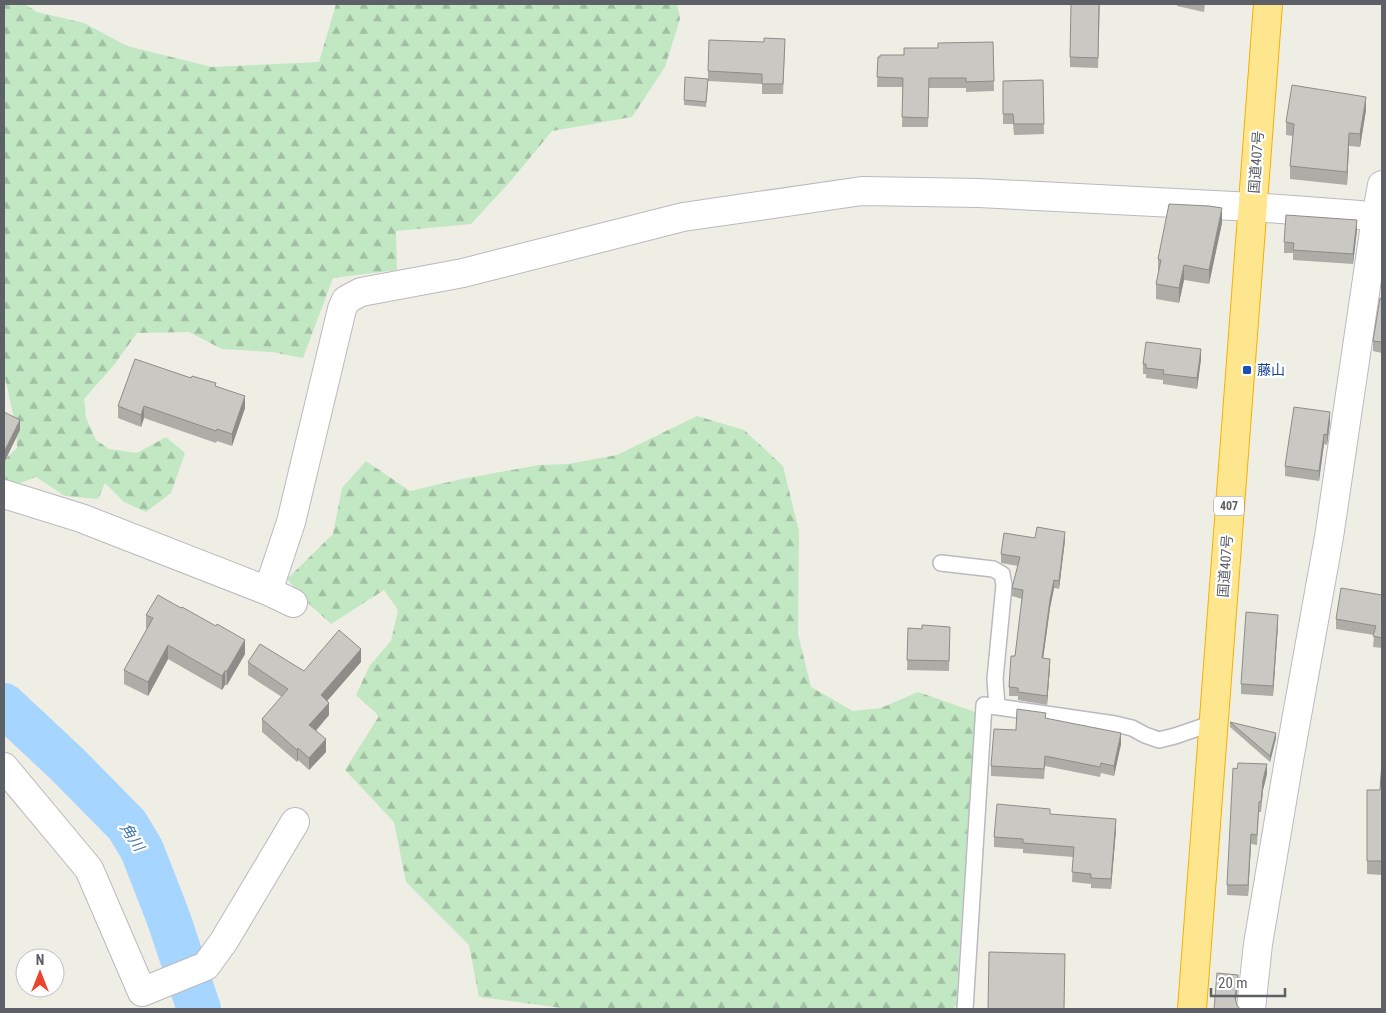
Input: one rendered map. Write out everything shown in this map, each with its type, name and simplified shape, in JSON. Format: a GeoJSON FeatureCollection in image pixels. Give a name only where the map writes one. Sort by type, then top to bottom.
{"type":"FeatureCollection","features":[{"type":"Feature","properties":{"kind":"highway","name":"国道407号"},"geometry":{"type":"LineString","coordinates":[[1192,1009],[1268,4]]}},
{"type":"Feature","properties":{"kind":"street"},"geometry":{"type":"LineString","coordinates":[[1251,1009],[1258,944],[1329,537],[1382,185]]}},
{"type":"Feature","properties":{"kind":"street"},"geometry":{"type":"LineString","coordinates":[[268,591],[291,522],[342,310],[346,300],[362,292],[462,273],[683,216],[862,191],[979,193],[1253,207],[1360,215],[1376,218]]}},
{"type":"Feature","properties":{"kind":"street"},"geometry":{"type":"LineString","coordinates":[[4,494],[81,518],[268,591],[293,603]]}},
{"type":"Feature","properties":{"kind":"street"},"geometry":{"type":"LineString","coordinates":[[4,766],[89,869],[142,992],[206,966],[224,940],[295,822]]}},
{"type":"Feature","properties":{"kind":"lane"},"geometry":{"type":"LineString","coordinates":[[941,563],[993,569],[1002,574],[1004,585],[995,679],[997,707]]}},
{"type":"Feature","properties":{"kind":"lane"},"geometry":{"type":"LineString","coordinates":[[965,1009],[984,706],[1116,724],[1132,728],[1159,740],[1213,723]]}},
{"type":"Feature","properties":{"kind":"green space"},"geometry":{"type":"Polygon","coordinates":[[[4,4],[25,4],[37,12],[84,23],[127,46],[212,67],[319,62],[336,4],[677,4],[680,19],[665,67],[632,117],[552,131],[509,183],[471,224],[396,231],[397,270],[333,278],[303,358],[272,352],[222,349],[189,332],[137,333],[114,365],[84,399],[86,418],[96,440],[109,449],[137,453],[166,437],[185,453],[171,493],[146,512],[124,502],[105,483],[98,499],[65,496],[36,477],[12,486],[4,477],[4,460],[17,448],[16,428],[4,373],[4,4]]]}},
{"type":"Feature","properties":{"kind":"green space"},"geometry":{"type":"Polygon","coordinates":[[[697,416],[744,430],[783,466],[799,531],[798,634],[811,687],[853,711],[881,708],[918,692],[975,712],[956,1005],[953,1009],[563,1009],[479,997],[469,945],[406,882],[394,822],[345,770],[379,716],[356,695],[370,665],[391,641],[398,610],[384,590],[331,624],[306,601],[287,579],[333,534],[342,488],[366,461],[410,491],[539,465],[568,464],[617,455],[697,416]]]}},
{"type":"Feature","properties":{"kind":"building"},"geometry":{"type":"Polygon","coordinates":[[[1071,4],[1099,4],[1098,58],[1070,57],[1071,4]]]}},
{"type":"Feature","properties":{"kind":"building"},"geometry":{"type":"Polygon","coordinates":[[[764,38],[785,39],[783,84],[762,84],[762,74],[708,71],[709,40],[764,42],[764,38]]]}},
{"type":"Feature","properties":{"kind":"building"},"geometry":{"type":"Polygon","coordinates":[[[993,42],[994,81],[966,82],[966,78],[929,78],[928,118],[902,117],[903,78],[877,77],[878,57],[880,55],[904,55],[904,48],[938,48],[938,43],[993,42]]]}},
{"type":"Feature","properties":{"kind":"building"},"geometry":{"type":"Polygon","coordinates":[[[685,77],[708,79],[706,102],[684,100],[685,77]]]}},
{"type":"Feature","properties":{"kind":"building"},"geometry":{"type":"Polygon","coordinates":[[[1043,80],[1044,124],[1014,124],[1013,114],[1003,114],[1003,81],[1043,80]]]}},
{"type":"Feature","properties":{"kind":"building"},"geometry":{"type":"Polygon","coordinates":[[[1292,85],[1366,97],[1360,134],[1349,133],[1347,172],[1290,166],[1294,124],[1286,122],[1292,85]]]}},
{"type":"Feature","properties":{"kind":"building"},"geometry":{"type":"Polygon","coordinates":[[[1169,204],[1222,208],[1209,270],[1184,265],[1179,288],[1156,284],[1161,260],[1158,259],[1169,204]]]}},
{"type":"Feature","properties":{"kind":"building"},"geometry":{"type":"Polygon","coordinates":[[[1286,215],[1357,220],[1353,254],[1293,250],[1294,243],[1284,242],[1286,215]]]}},
{"type":"Feature","properties":{"kind":"building"},"geometry":{"type":"Polygon","coordinates":[[[1380,298],[1382,299],[1382,342],[1373,341],[1380,298]]]}},
{"type":"Feature","properties":{"kind":"building"},"geometry":{"type":"Polygon","coordinates":[[[1146,342],[1201,349],[1197,378],[1163,374],[1164,370],[1146,368],[1146,364],[1143,364],[1146,342]]]}},
{"type":"Feature","properties":{"kind":"building"},"geometry":{"type":"Polygon","coordinates":[[[135,359],[191,378],[192,376],[216,383],[215,386],[245,396],[232,434],[217,429],[216,431],[144,406],[141,415],[118,406],[135,359]]]}},
{"type":"Feature","properties":{"kind":"building"},"geometry":{"type":"Polygon","coordinates":[[[1294,407],[1330,412],[1327,435],[1324,434],[1319,471],[1285,466],[1294,407]]]}},
{"type":"Feature","properties":{"kind":"building"},"geometry":{"type":"Polygon","coordinates":[[[4,412],[20,420],[4,452],[4,412]]]}},
{"type":"Feature","properties":{"kind":"building"},"geometry":{"type":"Polygon","coordinates":[[[1037,527],[1065,532],[1059,581],[1054,580],[1042,658],[1050,659],[1047,696],[1018,692],[1018,688],[1009,687],[1011,656],[1015,656],[1023,590],[1012,588],[1020,557],[1001,554],[1004,533],[1035,538],[1037,527]]]}},
{"type":"Feature","properties":{"kind":"building"},"geometry":{"type":"Polygon","coordinates":[[[1341,588],[1382,595],[1382,638],[1373,636],[1376,626],[1336,619],[1341,588]]]}},
{"type":"Feature","properties":{"kind":"building"},"geometry":{"type":"Polygon","coordinates":[[[158,595],[245,640],[227,671],[222,676],[168,645],[148,682],[124,670],[153,618],[146,615],[158,595]]]}},
{"type":"Feature","properties":{"kind":"building"},"geometry":{"type":"Polygon","coordinates":[[[1246,612],[1278,615],[1273,686],[1241,684],[1246,612]]]}},
{"type":"Feature","properties":{"kind":"building"},"geometry":{"type":"Polygon","coordinates":[[[922,625],[950,627],[949,661],[907,660],[908,628],[922,629],[922,625]]]}},
{"type":"Feature","properties":{"kind":"building"},"geometry":{"type":"Polygon","coordinates":[[[339,630],[361,649],[321,695],[329,703],[309,725],[326,739],[309,758],[298,748],[297,750],[262,719],[288,689],[248,662],[260,644],[304,671],[339,630]]]}},
{"type":"Feature","properties":{"kind":"building"},"geometry":{"type":"Polygon","coordinates":[[[1017,709],[1046,713],[1045,718],[1121,733],[1114,766],[1101,763],[1100,767],[1045,756],[1044,769],[991,766],[994,729],[1016,730],[1017,709]]]}},
{"type":"Feature","properties":{"kind":"building"},"geometry":{"type":"Polygon","coordinates":[[[1230,722],[1276,733],[1270,756],[1230,722]]]}},
{"type":"Feature","properties":{"kind":"building"},"geometry":{"type":"Polygon","coordinates":[[[1382,761],[1382,861],[1367,861],[1367,790],[1380,790],[1382,761]]]}},
{"type":"Feature","properties":{"kind":"building"},"geometry":{"type":"Polygon","coordinates":[[[1238,763],[1267,764],[1261,802],[1259,802],[1257,835],[1251,834],[1248,885],[1227,885],[1233,768],[1237,769],[1238,763]]]}},
{"type":"Feature","properties":{"kind":"building"},"geometry":{"type":"Polygon","coordinates":[[[997,804],[1050,809],[1050,814],[1116,819],[1111,879],[1091,878],[1091,874],[1072,872],[1074,847],[1023,843],[1023,839],[994,837],[997,804]]]}},
{"type":"Feature","properties":{"kind":"building"},"geometry":{"type":"Polygon","coordinates":[[[989,952],[1065,954],[1064,1009],[988,1009],[989,952]]]}},
{"type":"Feature","properties":{"kind":"building"},"geometry":{"type":"Polygon","coordinates":[[[1217,973],[1238,975],[1235,998],[1240,1009],[1214,1009],[1217,973]]]}},
{"type":"Feature","properties":{"kind":"waterway","name":"角川"},"geometry":{"type":"LineString","coordinates":[[4,705],[68,765],[127,825],[142,850],[168,917],[199,1009]]}},
{"type":"Feature","properties":{"kind":"place","name":"藤山"},"geometry":{"type":"Point","coordinates":[1247,370]}}]}
